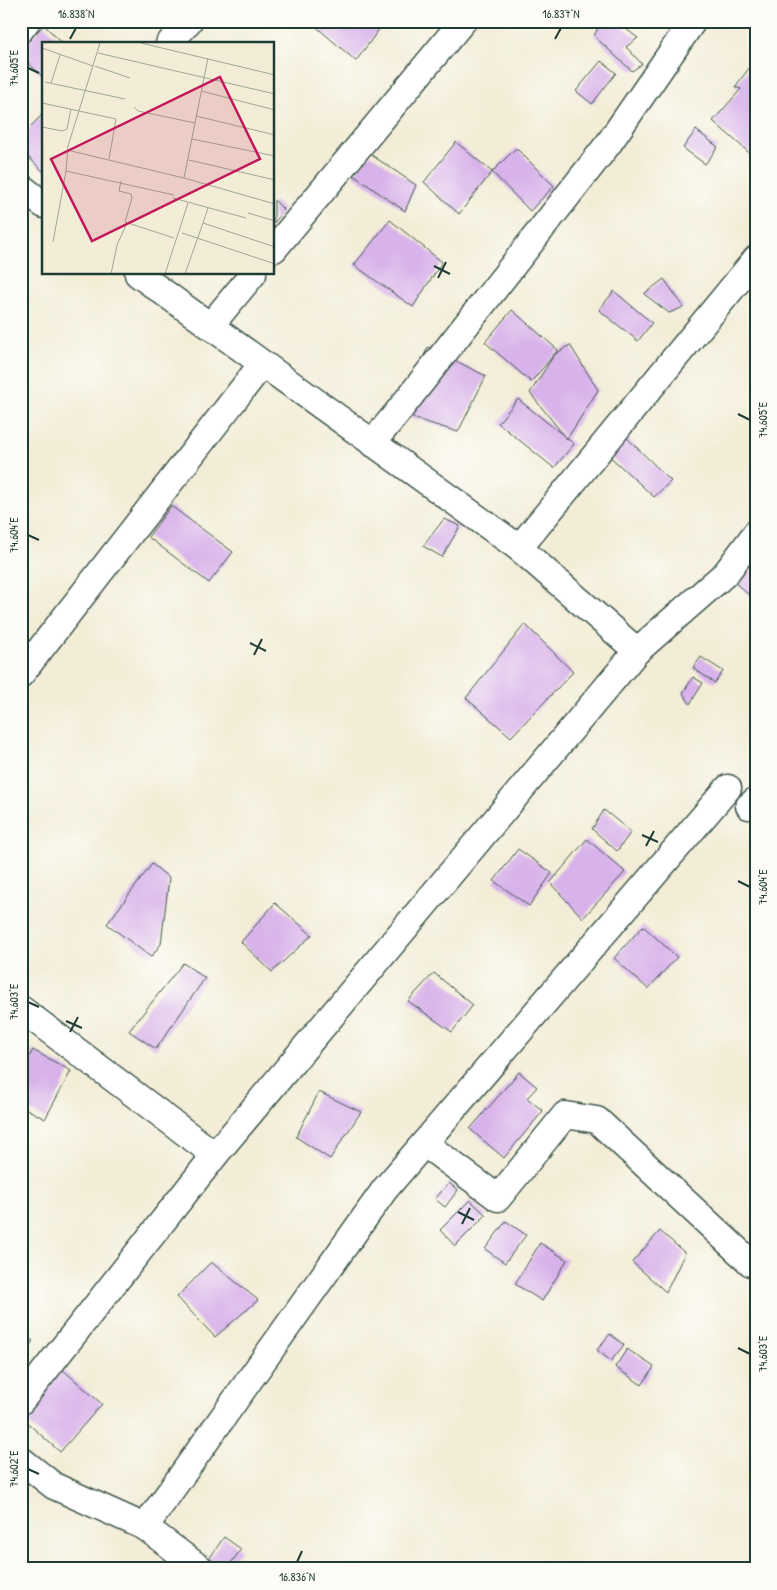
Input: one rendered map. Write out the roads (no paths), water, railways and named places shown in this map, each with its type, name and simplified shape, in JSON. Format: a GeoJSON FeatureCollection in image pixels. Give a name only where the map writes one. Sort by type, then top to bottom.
{"type":"FeatureCollection","features":[{"type":"Feature","properties":{"kind":"street"},"geometry":{"type":"LineString","coordinates":[[21,29],[27,21]]}},
{"type":"Feature","properties":{"kind":"street"},"geometry":{"type":"LineString","coordinates":[[171,42],[189,21]]}},
{"type":"Feature","properties":{"kind":"street"},"geometry":{"type":"LineString","coordinates":[[275,248],[463,21]]}},
{"type":"Feature","properties":{"kind":"street"},"geometry":{"type":"LineString","coordinates":[[372,442],[397,413],[609,143],[692,21]]}},
{"type":"Feature","properties":{"kind":"street"},"geometry":{"type":"LineString","coordinates":[[519,548],[756,259]]}},
{"type":"Feature","properties":{"kind":"street"},"geometry":{"type":"LineString","coordinates":[[139,275],[519,548],[637,651]]}},
{"type":"Feature","properties":{"kind":"street"},"geometry":{"type":"LineString","coordinates":[[210,326],[252,275]]}},
{"type":"Feature","properties":{"kind":"street"},"geometry":{"type":"LineString","coordinates":[[21,674],[262,364]]}},
{"type":"Feature","properties":{"kind":"street"},"geometry":{"type":"LineString","coordinates":[[21,1401],[215,1155],[637,651],[726,573],[756,533]]}},
{"type":"Feature","properties":{"kind":"street"},"geometry":{"type":"LineString","coordinates":[[145,1527],[385,1189],[728,788]]}},
{"type":"Feature","properties":{"kind":"street"},"geometry":{"type":"LineString","coordinates":[[21,1009],[215,1155]]}},
{"type":"Feature","properties":{"kind":"street"},"geometry":{"type":"LineString","coordinates":[[424,1144],[498,1198],[565,1115],[597,1120],[751,1263],[756,1259]]}},
{"type":"Feature","properties":{"kind":"street"},"geometry":{"type":"LineString","coordinates":[[21,1460],[54,1486],[145,1527],[201,1569]]}}]}
